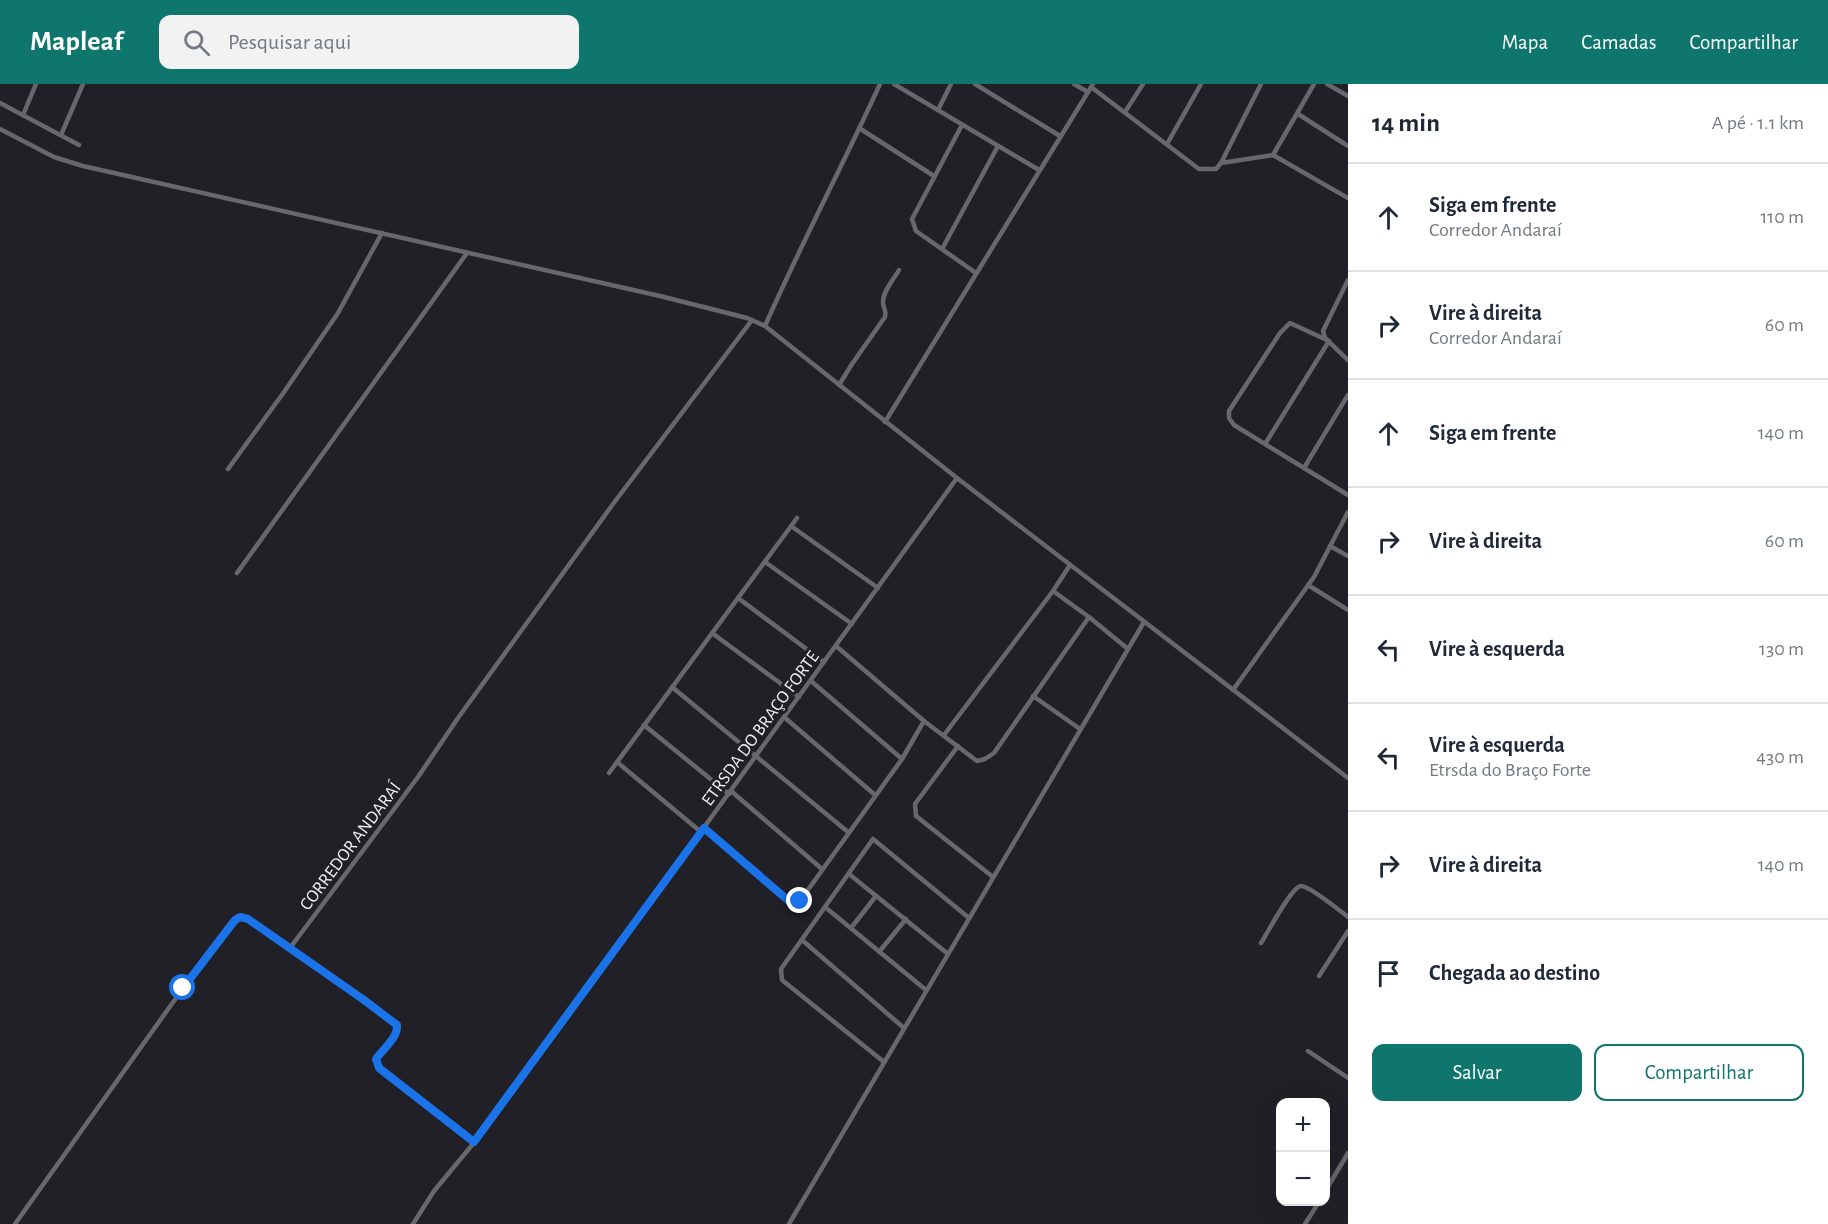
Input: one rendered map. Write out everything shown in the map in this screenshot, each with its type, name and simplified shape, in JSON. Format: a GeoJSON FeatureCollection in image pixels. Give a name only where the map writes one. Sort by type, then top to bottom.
{"type":"FeatureCollection","features":[{"type":"Feature","properties":{"kind":"street"},"geometry":{"type":"LineString","coordinates":[[23,115],[36,84]]}},
{"type":"Feature","properties":{"kind":"street"},"geometry":{"type":"LineString","coordinates":[[61,135],[83,84]]}},
{"type":"Feature","properties":{"kind":"street"},"geometry":{"type":"LineString","coordinates":[[765,326],[880,84]]}},
{"type":"Feature","properties":{"kind":"street"},"geometry":{"type":"LineString","coordinates":[[894,84],[1039,170]]}},
{"type":"Feature","properties":{"kind":"street"},"geometry":{"type":"LineString","coordinates":[[938,110],[951,84]]}},
{"type":"Feature","properties":{"kind":"street"},"geometry":{"type":"LineString","coordinates":[[975,84],[1060,136]]}},
{"type":"Feature","properties":{"kind":"street"},"geometry":{"type":"LineString","coordinates":[[1074,84],[1088,92]]}},
{"type":"Feature","properties":{"kind":"street"},"geometry":{"type":"LineString","coordinates":[[1125,112],[1143,84]]}},
{"type":"Feature","properties":{"kind":"street"},"geometry":{"type":"LineString","coordinates":[[1167,144],[1201,84]]}},
{"type":"Feature","properties":{"kind":"street"},"geometry":{"type":"LineString","coordinates":[[885,422],[1092,85],[1200,169],[1216,169],[1261,84]]}},
{"type":"Feature","properties":{"kind":"street"},"geometry":{"type":"LineString","coordinates":[[1273,155],[1314,84]]}},
{"type":"Feature","properties":{"kind":"street"},"geometry":{"type":"LineString","coordinates":[[1327,84],[1348,96]]}},
{"type":"Feature","properties":{"kind":"street"},"geometry":{"type":"LineString","coordinates":[[0,103],[78,145]]}},
{"type":"Feature","properties":{"kind":"street"},"geometry":{"type":"LineString","coordinates":[[1298,114],[1348,146]]}},
{"type":"Feature","properties":{"kind":"street"},"geometry":{"type":"LineString","coordinates":[[962,125],[912,219],[916,231],[976,273]]}},
{"type":"Feature","properties":{"kind":"street"},"geometry":{"type":"LineString","coordinates":[[859,128],[934,176]]}},
{"type":"Feature","properties":{"kind":"street"},"geometry":{"type":"LineString","coordinates":[[0,129],[54,156],[83,166],[660,296],[752,320],[765,326],[957,478],[1348,778]]}},
{"type":"Feature","properties":{"kind":"street"},"geometry":{"type":"LineString","coordinates":[[942,249],[998,146]]}},
{"type":"Feature","properties":{"kind":"street"},"geometry":{"type":"LineString","coordinates":[[1221,163],[1273,155],[1348,198]]}},
{"type":"Feature","properties":{"kind":"street"},"geometry":{"type":"LineString","coordinates":[[228,469],[279,400],[338,313],[382,233]]}},
{"type":"Feature","properties":{"kind":"street"},"geometry":{"type":"LineString","coordinates":[[237,573],[467,253]]}},
{"type":"Feature","properties":{"kind":"street"},"geometry":{"type":"LineString","coordinates":[[839,386],[852,363],[885,317],[884,297],[900,270]]}},
{"type":"Feature","properties":{"kind":"street"},"geometry":{"type":"LineString","coordinates":[[1348,280],[1324,325],[1323,335],[1348,360]]}},
{"type":"Feature","properties":{"kind":"street","name":"CORREDOR ANDARAÍ"},"geometry":{"type":"LineString","coordinates":[[290,948],[418,777],[458,718],[689,402],[752,320]]}},
{"type":"Feature","properties":{"kind":"street"},"geometry":{"type":"LineString","coordinates":[[1329,341],[1294,324],[1286,325],[1229,411],[1229,418],[1234,425],[1348,495]]}},
{"type":"Feature","properties":{"kind":"street"},"geometry":{"type":"LineString","coordinates":[[1265,444],[1329,341]]}},
{"type":"Feature","properties":{"kind":"street"},"geometry":{"type":"LineString","coordinates":[[1304,468],[1348,395]]}},
{"type":"Feature","properties":{"kind":"street","name":"ETRSDA DO BRAÇO FORTE"},"geometry":{"type":"LineString","coordinates":[[413,1224],[434,1191],[474,1142],[703,830],[957,478]]}},
{"type":"Feature","properties":{"kind":"street"},"geometry":{"type":"LineString","coordinates":[[1233,690],[1308,585],[1348,512]]}},
{"type":"Feature","properties":{"kind":"street"},"geometry":{"type":"LineString","coordinates":[[609,773],[797,518]]}},
{"type":"Feature","properties":{"kind":"street"},"geometry":{"type":"LineString","coordinates":[[791,525],[878,588]]}},
{"type":"Feature","properties":{"kind":"street"},"geometry":{"type":"LineString","coordinates":[[1330,546],[1348,556]]}},
{"type":"Feature","properties":{"kind":"street"},"geometry":{"type":"LineString","coordinates":[[765,561],[852,624]]}},
{"type":"Feature","properties":{"kind":"street"},"geometry":{"type":"LineString","coordinates":[[944,735],[1053,591],[1070,565]]}},
{"type":"Feature","properties":{"kind":"street"},"geometry":{"type":"LineString","coordinates":[[1308,585],[1348,610]]}},
{"type":"Feature","properties":{"kind":"street"},"geometry":{"type":"LineString","coordinates":[[1053,591],[1128,649]]}},
{"type":"Feature","properties":{"kind":"street"},"geometry":{"type":"LineString","coordinates":[[738,598],[824,662]]}},
{"type":"Feature","properties":{"kind":"street"},"geometry":{"type":"LineString","coordinates":[[836,646],[977,761],[994,753],[1089,617]]}},
{"type":"Feature","properties":{"kind":"street"},"geometry":{"type":"LineString","coordinates":[[789,1224],[1144,622]]}},
{"type":"Feature","properties":{"kind":"street"},"geometry":{"type":"LineString","coordinates":[[712,633],[799,697]]}},
{"type":"Feature","properties":{"kind":"street"},"geometry":{"type":"LineString","coordinates":[[811,681],[902,759]]}},
{"type":"Feature","properties":{"kind":"street"},"geometry":{"type":"LineString","coordinates":[[672,687],[848,832]]}},
{"type":"Feature","properties":{"kind":"street"},"geometry":{"type":"LineString","coordinates":[[1033,696],[1080,729]]}},
{"type":"Feature","properties":{"kind":"street"},"geometry":{"type":"LineString","coordinates":[[784,717],[874,794]]}},
{"type":"Feature","properties":{"kind":"street"},"geometry":{"type":"LineString","coordinates":[[617,762],[790,902],[800,901],[874,794],[902,759],[924,720]]}},
{"type":"Feature","properties":{"kind":"street"},"geometry":{"type":"LineString","coordinates":[[644,726],[730,792],[822,869]]}},
{"type":"Feature","properties":{"kind":"street"},"geometry":{"type":"LineString","coordinates":[[958,746],[915,804],[916,816],[993,878]]}},
{"type":"Feature","properties":{"kind":"street"},"geometry":{"type":"LineString","coordinates":[[884,1062],[782,980],[781,969],[873,839],[969,918]]}},
{"type":"Feature","properties":{"kind":"street"},"geometry":{"type":"LineString","coordinates":[[849,874],[948,954]]}},
{"type":"Feature","properties":{"kind":"street"},"geometry":{"type":"LineString","coordinates":[[1261,944],[1298,886],[1312,891],[1348,917]]}},
{"type":"Feature","properties":{"kind":"street"},"geometry":{"type":"LineString","coordinates":[[850,928],[876,896]]}},
{"type":"Feature","properties":{"kind":"street"},"geometry":{"type":"LineString","coordinates":[[825,907],[926,990]]}},
{"type":"Feature","properties":{"kind":"street"},"geometry":{"type":"LineString","coordinates":[[15,1224],[171,1005],[235,920],[240,917],[248,919],[397,1025],[394,1037],[376,1059],[379,1068],[474,1142]]}},
{"type":"Feature","properties":{"kind":"street"},"geometry":{"type":"LineString","coordinates":[[879,952],[906,919]]}},
{"type":"Feature","properties":{"kind":"street"},"geometry":{"type":"LineString","coordinates":[[1319,976],[1348,931]]}},
{"type":"Feature","properties":{"kind":"street"},"geometry":{"type":"LineString","coordinates":[[802,940],[904,1028]]}},
{"type":"Feature","properties":{"kind":"street"},"geometry":{"type":"LineString","coordinates":[[1308,1051],[1348,1078]]}},
{"type":"Feature","properties":{"kind":"street"},"geometry":{"type":"LineString","coordinates":[[1330,1183],[1348,1153]]}},
{"type":"Feature","properties":{"kind":"street"},"geometry":{"type":"LineString","coordinates":[[1305,1224],[1316,1206]]}},
{"type":"Feature","properties":{"kind":"route"},"geometry":{"type":"LineString","coordinates":[[183,988],[235,920],[240,917],[248,919],[397,1025],[394,1037],[376,1059],[377,1065],[474,1142],[704,828],[790,902],[800,901]]}}]}
